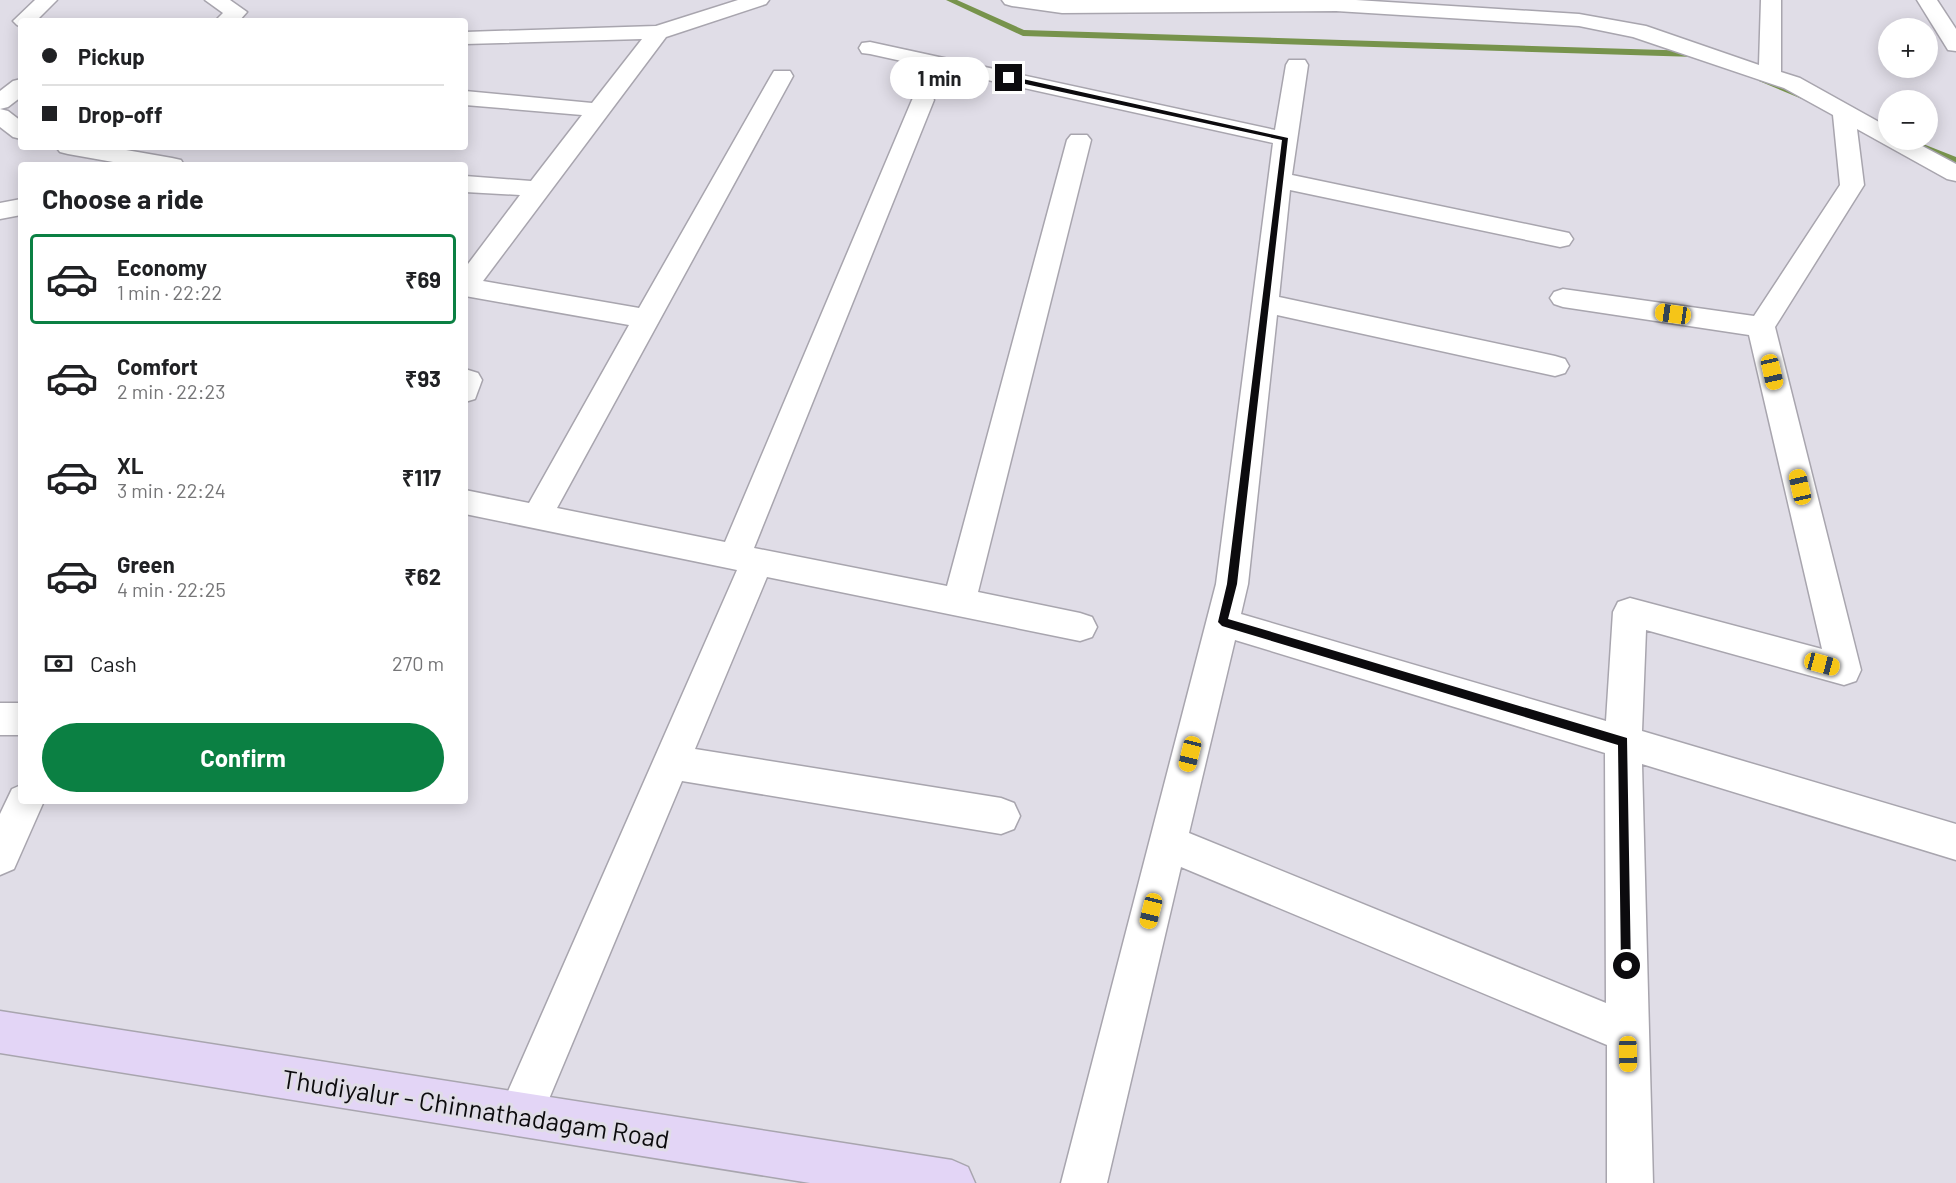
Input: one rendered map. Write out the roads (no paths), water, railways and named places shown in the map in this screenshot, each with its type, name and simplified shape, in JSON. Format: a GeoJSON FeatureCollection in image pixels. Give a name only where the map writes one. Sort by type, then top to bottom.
{"type":"FeatureCollection","features":[{"type":"Feature","properties":{"kind":"main road","name":"Thudiyalur - Chinnathadagam Road"},"geometry":{"type":"LineString","coordinates":[[0,1032],[952,1183]]}},
{"type":"Feature","properties":{"kind":"street"},"geometry":{"type":"LineString","coordinates":[[27,18],[47,0]]}},
{"type":"Feature","properties":{"kind":"street"},"geometry":{"type":"LineString","coordinates":[[215,0],[237,12],[230,18]]}},
{"type":"Feature","properties":{"kind":"street"},"geometry":{"type":"LineString","coordinates":[[468,38],[658,32],[759,0]]}},
{"type":"Feature","properties":{"kind":"street"},"geometry":{"type":"LineString","coordinates":[[1012,0],[1062,7],[1335,3],[1579,20],[1638,31],[1792,83],[1878,131]]}},
{"type":"Feature","properties":{"kind":"street"},"geometry":{"type":"LineString","coordinates":[[1770,76],[1771,0]]}},
{"type":"Feature","properties":{"kind":"street"},"geometry":{"type":"LineString","coordinates":[[1927,0],[1956,45]]}},
{"type":"Feature","properties":{"kind":"street"},"geometry":{"type":"LineString","coordinates":[[0,21],[18,21]]}},
{"type":"Feature","properties":{"kind":"street"},"geometry":{"type":"LineString","coordinates":[[468,283],[658,32]]}},
{"type":"Feature","properties":{"kind":"street"},"geometry":{"type":"LineString","coordinates":[[870,48],[1286,139]]}},
{"type":"Feature","properties":{"kind":"street"},"geometry":{"type":"LineString","coordinates":[[1084,1183],[1232,584],[1279,180],[1297,65]]}},
{"type":"Feature","properties":{"kind":"street"},"geometry":{"type":"LineString","coordinates":[[0,71],[18,78]]}},
{"type":"Feature","properties":{"kind":"street"},"geometry":{"type":"LineString","coordinates":[[537,516],[782,76]]}},
{"type":"Feature","properties":{"kind":"street"},"geometry":{"type":"LineString","coordinates":[[0,102],[18,88]]}},
{"type":"Feature","properties":{"kind":"street"},"geometry":{"type":"LineString","coordinates":[[468,98],[598,110]]}},
{"type":"Feature","properties":{"kind":"street"},"geometry":{"type":"LineString","coordinates":[[520,1114],[671,762],[747,557],[923,100]]}},
{"type":"Feature","properties":{"kind":"street"},"geometry":{"type":"LineString","coordinates":[[1630,1183],[1623,742],[1629,612],[1844,670],[1761,327],[1852,185],[1844,112]]}},
{"type":"Feature","properties":{"kind":"street"},"geometry":{"type":"LineString","coordinates":[[0,116],[18,130]]}},
{"type":"Feature","properties":{"kind":"street"},"geometry":{"type":"LineString","coordinates":[[959,602],[1079,141]]}},
{"type":"Feature","properties":{"kind":"street"},"geometry":{"type":"LineString","coordinates":[[80,150],[128,162]]}},
{"type":"Feature","properties":{"kind":"street"},"geometry":{"type":"LineString","coordinates":[[174,162],[184,150]]}},
{"type":"Feature","properties":{"kind":"street"},"geometry":{"type":"LineString","coordinates":[[1912,150],[1956,174]]}},
{"type":"Feature","properties":{"kind":"street"},"geometry":{"type":"LineString","coordinates":[[1279,180],[1560,239]]}},
{"type":"Feature","properties":{"kind":"street"},"geometry":{"type":"LineString","coordinates":[[468,184],[538,189]]}},
{"type":"Feature","properties":{"kind":"street"},"geometry":{"type":"LineString","coordinates":[[0,211],[18,208]]}},
{"type":"Feature","properties":{"kind":"street"},"geometry":{"type":"LineString","coordinates":[[468,288],[646,319]]}},
{"type":"Feature","properties":{"kind":"street"},"geometry":{"type":"LineString","coordinates":[[1563,298],[1761,327]]}},
{"type":"Feature","properties":{"kind":"street"},"geometry":{"type":"LineString","coordinates":[[1264,303],[1555,366]]}},
{"type":"Feature","properties":{"kind":"street"},"geometry":{"type":"LineString","coordinates":[[468,503],[747,557],[1080,627]]}},
{"type":"Feature","properties":{"kind":"street"},"geometry":{"type":"LineString","coordinates":[[1222,622],[1956,842]]}},
{"type":"Feature","properties":{"kind":"street"},"geometry":{"type":"LineString","coordinates":[[0,719],[18,719]]}},
{"type":"Feature","properties":{"kind":"street"},"geometry":{"type":"LineString","coordinates":[[671,762],[1000,816]]}},
{"type":"Feature","properties":{"kind":"street"},"geometry":{"type":"LineString","coordinates":[[0,856],[24,804]]}},
{"type":"Feature","properties":{"kind":"street"},"geometry":{"type":"LineString","coordinates":[[1168,843],[1628,1033]]}},
{"type":"Feature","properties":{"kind":"waterway"},"geometry":{"type":"LineString","coordinates":[[950,0],[1023,33],[1696,54]]}},
{"type":"Feature","properties":{"kind":"waterway"},"geometry":{"type":"LineString","coordinates":[[1762,79],[1805,97]]}},
{"type":"Feature","properties":{"kind":"waterway"},"geometry":{"type":"LineString","coordinates":[[1931,150],[1956,160]]}}]}
